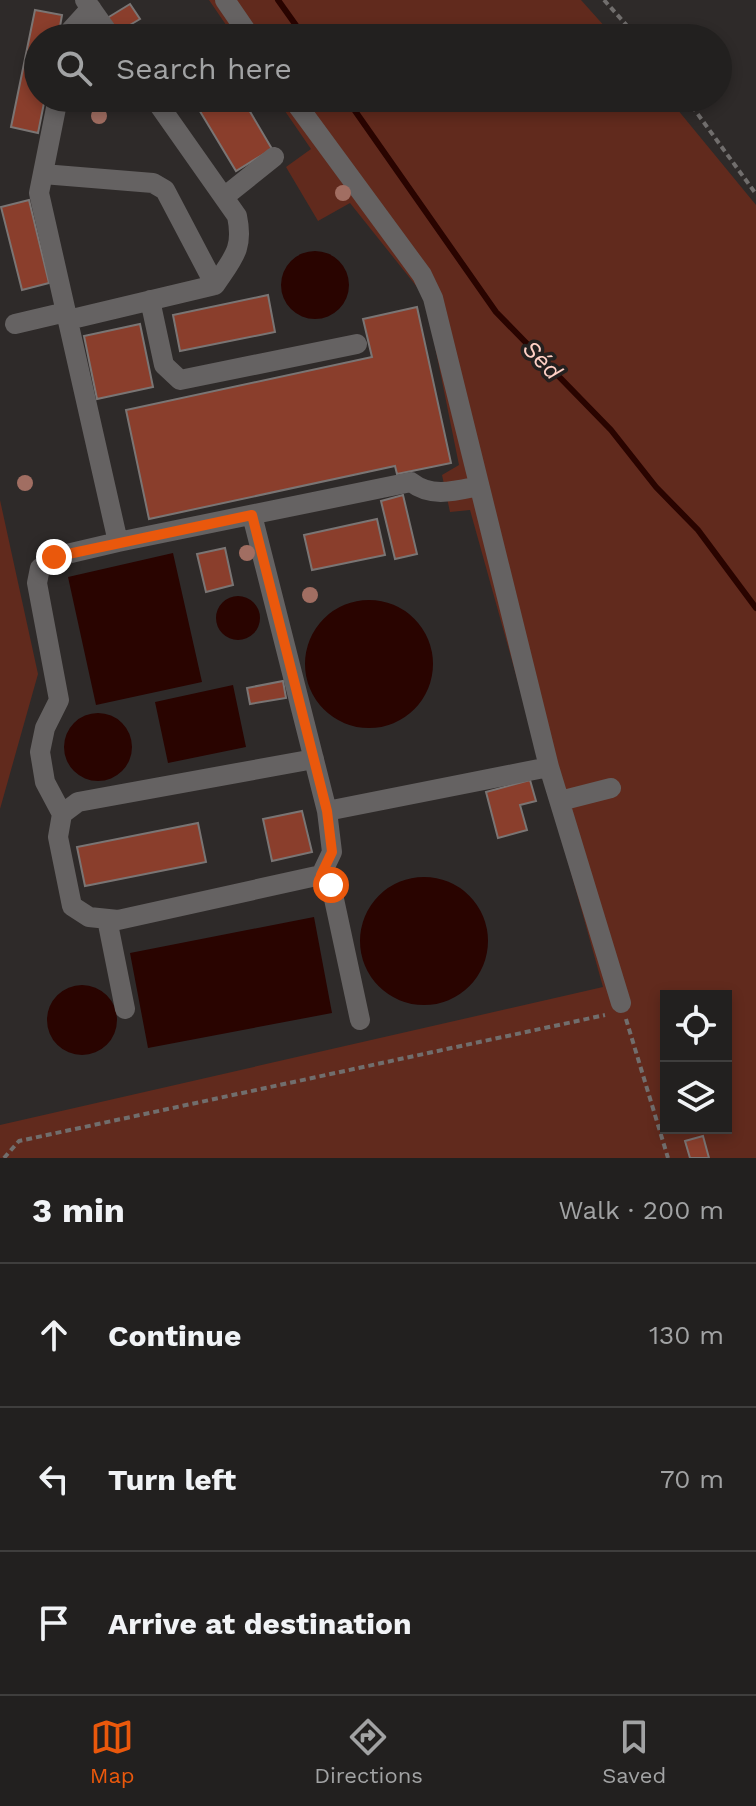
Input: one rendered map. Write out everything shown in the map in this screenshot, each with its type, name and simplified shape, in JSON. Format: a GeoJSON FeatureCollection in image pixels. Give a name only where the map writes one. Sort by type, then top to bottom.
{"type":"FeatureCollection","features":[{"type":"Feature","properties":{"kind":"lane"},"geometry":{"type":"LineString","coordinates":[[225,0],[241,24]]}},
{"type":"Feature","properties":{"kind":"lane"},"geometry":{"type":"LineString","coordinates":[[75,24],[88,4],[102,24]]}},
{"type":"Feature","properties":{"kind":"lane"},"geometry":{"type":"LineString","coordinates":[[55,112],[39,193],[118,542]]}},
{"type":"Feature","properties":{"kind":"lane"},"geometry":{"type":"LineString","coordinates":[[15,324],[215,285],[238,251],[241,236],[237,216],[169,112]]}},
{"type":"Feature","properties":{"kind":"lane"},"geometry":{"type":"LineString","coordinates":[[302,112],[422,275],[433,298],[549,767],[621,1003]]}},
{"type":"Feature","properties":{"kind":"lane"},"geometry":{"type":"LineString","coordinates":[[224,197],[274,157]]}},
{"type":"Feature","properties":{"kind":"lane"},"geometry":{"type":"LineString","coordinates":[[43,174],[153,183],[165,190],[215,285]]}},
{"type":"Feature","properties":{"kind":"lane"},"geometry":{"type":"LineString","coordinates":[[150,300],[164,365],[180,380],[357,344]]}},
{"type":"Feature","properties":{"kind":"lane"},"geometry":{"type":"LineString","coordinates":[[321,875],[118,920],[89,917],[72,906],[58,837],[62,814],[45,782],[40,752],[45,728],[59,700],[37,583],[40,568],[54,557],[118,542],[411,482],[421,491],[446,492],[479,486]]}},
{"type":"Feature","properties":{"kind":"lane"},"geometry":{"type":"LineString","coordinates":[[252,515],[327,811],[332,852],[321,875]]}},
{"type":"Feature","properties":{"kind":"lane"},"geometry":{"type":"LineString","coordinates":[[62,814],[78,802],[314,759]]}},
{"type":"Feature","properties":{"kind":"lane"},"geometry":{"type":"LineString","coordinates":[[327,811],[549,767]]}},
{"type":"Feature","properties":{"kind":"lane"},"geometry":{"type":"LineString","coordinates":[[560,801],[611,788]]}},
{"type":"Feature","properties":{"kind":"lane"},"geometry":{"type":"LineString","coordinates":[[321,875],[331,885],[360,1020]]}},
{"type":"Feature","properties":{"kind":"lane"},"geometry":{"type":"LineString","coordinates":[[107,919],[125,1009]]}},
{"type":"Feature","properties":{"kind":"path"},"geometry":{"type":"LineString","coordinates":[[604,0],[625,24]]}},
{"type":"Feature","properties":{"kind":"path"},"geometry":{"type":"LineString","coordinates":[[696,112],[756,194]]}},
{"type":"Feature","properties":{"kind":"path"},"geometry":{"type":"LineString","coordinates":[[4,1158],[19,1141],[604,1015],[621,1003],[668,1158]]}},
{"type":"Feature","properties":{"kind":"shaded area"},"geometry":{"type":"Polygon","coordinates":[[[209,0],[581,0],[602,24],[225,24],[209,0]]]}},
{"type":"Feature","properties":{"kind":"shaded area"},"geometry":{"type":"Polygon","coordinates":[[[286,112],[680,112],[756,205],[756,1158],[0,1158],[0,1125],[603,987],[470,510],[450,512],[442,475],[459,465],[425,297],[350,203],[318,221],[286,167],[311,149],[286,112]]]}},
{"type":"Feature","properties":{"kind":"shaded area"},"geometry":{"type":"Polygon","coordinates":[[[315,251],[339,261],[349,285],[339,309],[315,319],[291,309],[281,285],[291,261],[315,251]]]}},
{"type":"Feature","properties":{"kind":"shaded area"},"geometry":{"type":"Polygon","coordinates":[[[0,500],[38,674],[0,809],[0,500]]]}},
{"type":"Feature","properties":{"kind":"shaded area"},"geometry":{"type":"Polygon","coordinates":[[[173,553],[202,682],[96,705],[68,577],[173,553]]]}},
{"type":"Feature","properties":{"kind":"shaded area"},"geometry":{"type":"Polygon","coordinates":[[[238,596],[254,602],[260,618],[254,634],[238,640],[222,634],[216,618],[222,602],[238,596]]]}},
{"type":"Feature","properties":{"kind":"shaded area"},"geometry":{"type":"Polygon","coordinates":[[[369,600],[394,605],[414,619],[428,639],[433,664],[428,689],[414,709],[394,723],[369,728],[344,723],[324,709],[310,689],[305,664],[310,639],[324,619],[344,605],[369,600]]]}},
{"type":"Feature","properties":{"kind":"shaded area"},"geometry":{"type":"Polygon","coordinates":[[[233,685],[246,747],[168,763],[155,702],[233,685]]]}},
{"type":"Feature","properties":{"kind":"shaded area"},"geometry":{"type":"Polygon","coordinates":[[[98,713],[122,723],[132,747],[122,771],[98,781],[74,771],[64,747],[74,723],[98,713]]]}},
{"type":"Feature","properties":{"kind":"shaded area"},"geometry":{"type":"Polygon","coordinates":[[[424,877],[449,882],[469,896],[483,916],[488,941],[483,966],[469,986],[449,1000],[424,1005],[399,1000],[379,986],[365,966],[360,941],[365,916],[379,896],[399,882],[424,877]]]}},
{"type":"Feature","properties":{"kind":"shaded area"},"geometry":{"type":"Polygon","coordinates":[[[314,917],[332,1013],[148,1048],[130,953],[314,917]]]}},
{"type":"Feature","properties":{"kind":"shaded area"},"geometry":{"type":"Polygon","coordinates":[[[82,985],[107,995],[117,1020],[107,1045],[82,1055],[57,1045],[47,1020],[57,995],[82,985]]]}},
{"type":"Feature","properties":{"kind":"building"},"geometry":{"type":"Polygon","coordinates":[[[130,4],[140,19],[132,24],[106,24],[104,20],[130,4]]]}},
{"type":"Feature","properties":{"kind":"building"},"geometry":{"type":"Polygon","coordinates":[[[35,10],[62,15],[60,24],[32,24],[35,10]]]}},
{"type":"Feature","properties":{"kind":"building"},"geometry":{"type":"Polygon","coordinates":[[[24,64],[24,112],[42,112],[38,133],[11,127],[24,64]]]}},
{"type":"Feature","properties":{"kind":"building"},"geometry":{"type":"Polygon","coordinates":[[[200,112],[250,112],[272,149],[236,171],[200,112]]]}},
{"type":"Feature","properties":{"kind":"building"},"geometry":{"type":"Polygon","coordinates":[[[29,200],[49,283],[22,290],[1,207],[29,200]]]}},
{"type":"Feature","properties":{"kind":"building"},"geometry":{"type":"Polygon","coordinates":[[[268,295],[275,332],[180,351],[173,315],[268,295]]]}},
{"type":"Feature","properties":{"kind":"building"},"geometry":{"type":"Polygon","coordinates":[[[417,307],[451,463],[397,474],[395,466],[149,519],[126,410],[372,357],[363,319],[417,307]]]}},
{"type":"Feature","properties":{"kind":"building"},"geometry":{"type":"Polygon","coordinates":[[[140,324],[153,387],[97,399],[84,336],[140,324]]]}},
{"type":"Feature","properties":{"kind":"building"},"geometry":{"type":"Polygon","coordinates":[[[403,495],[417,554],[395,559],[381,501],[403,495]]]}},
{"type":"Feature","properties":{"kind":"building"},"geometry":{"type":"Polygon","coordinates":[[[377,519],[385,555],[312,570],[304,535],[377,519]]]}},
{"type":"Feature","properties":{"kind":"building"},"geometry":{"type":"Polygon","coordinates":[[[225,548],[233,585],[206,592],[197,554],[225,548]]]}},
{"type":"Feature","properties":{"kind":"building"},"geometry":{"type":"Polygon","coordinates":[[[283,681],[286,698],[250,704],[247,688],[283,681]]]}},
{"type":"Feature","properties":{"kind":"building"},"geometry":{"type":"Polygon","coordinates":[[[530,780],[536,801],[520,805],[527,830],[498,838],[486,792],[530,780]]]}},
{"type":"Feature","properties":{"kind":"building"},"geometry":{"type":"Polygon","coordinates":[[[302,811],[312,852],[272,861],[263,819],[302,811]]]}},
{"type":"Feature","properties":{"kind":"building"},"geometry":{"type":"Polygon","coordinates":[[[198,823],[206,862],[85,886],[77,847],[198,823]]]}},
{"type":"Feature","properties":{"kind":"building"},"geometry":{"type":"Polygon","coordinates":[[[703,1136],[709,1158],[690,1158],[685,1141],[703,1136]]]}},
{"type":"Feature","properties":{"kind":"waterway","name":"Séd"},"geometry":{"type":"LineString","coordinates":[[278,0],[295,24]]}},
{"type":"Feature","properties":{"kind":"waterway","name":"Séd"},"geometry":{"type":"LineString","coordinates":[[356,112],[496,312],[611,430],[656,487],[698,530],[756,608]]}},
{"type":"Feature","properties":{"kind":"route"},"geometry":{"type":"LineString","coordinates":[[54,557],[252,515],[327,811],[332,852],[321,875],[331,885]]}}]}
